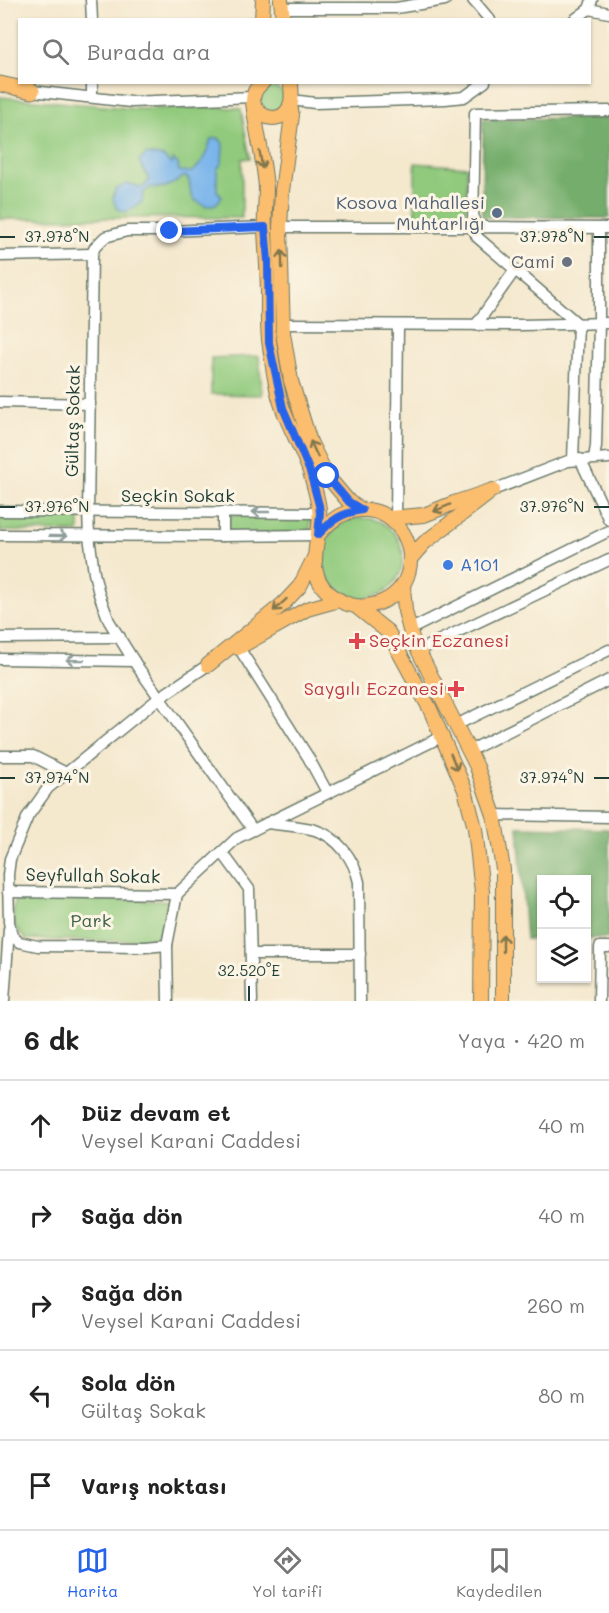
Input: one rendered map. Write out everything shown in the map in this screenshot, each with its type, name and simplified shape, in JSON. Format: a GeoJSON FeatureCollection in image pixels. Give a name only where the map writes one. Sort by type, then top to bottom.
{"type":"FeatureCollection","features":[{"type":"Feature","properties":{"kind":"highway"},"geometry":{"type":"LineString","coordinates":[[0,84],[32,91]]}},
{"type":"Feature","properties":{"kind":"highway"},"geometry":{"type":"LineString","coordinates":[[0,90],[32,91]]}},
{"type":"Feature","properties":{"kind":"main road"},"geometry":{"type":"LineString","coordinates":[[262,18],[263,0]]}},
{"type":"Feature","properties":{"kind":"main road"},"geometry":{"type":"LineString","coordinates":[[256,91],[259,113],[269,118],[285,113],[291,96]]}},
{"type":"Feature","properties":{"kind":"main road"},"geometry":{"type":"LineString","coordinates":[[208,665],[283,604],[300,586],[314,558],[320,513],[310,472],[283,408],[269,343],[266,188],[256,128],[256,91]]}},
{"type":"Feature","properties":{"kind":"main road"},"geometry":{"type":"LineString","coordinates":[[291,96],[292,116],[282,191],[280,227],[282,324],[291,381],[310,442],[327,476],[349,502],[362,510]]}},
{"type":"Feature","properties":{"kind":"main road"},"geometry":{"type":"LineString","coordinates":[[318,535],[335,518],[348,512],[362,510],[393,518],[424,515],[493,490]]}},
{"type":"Feature","properties":{"kind":"main road"},"geometry":{"type":"LineString","coordinates":[[411,558],[424,543],[493,490]]}},
{"type":"Feature","properties":{"kind":"main road"},"geometry":{"type":"LineString","coordinates":[[358,608],[373,606],[395,594],[403,585],[409,572],[410,546],[393,518]]}},
{"type":"Feature","properties":{"kind":"main road"},"geometry":{"type":"LineString","coordinates":[[314,558],[316,572],[322,585],[332,596],[358,608],[388,632],[430,709],[465,790],[475,828],[480,860],[481,1001]]}},
{"type":"Feature","properties":{"kind":"main road"},"geometry":{"type":"LineString","coordinates":[[403,585],[409,630],[477,767],[494,815],[503,869],[503,1001]]}},
{"type":"Feature","properties":{"kind":"main road"},"geometry":{"type":"LineString","coordinates":[[208,665],[307,609],[339,600]]}},
{"type":"Feature","properties":{"kind":"street"},"geometry":{"type":"LineString","coordinates":[[91,0],[92,18]]}},
{"type":"Feature","properties":{"kind":"street"},"geometry":{"type":"LineString","coordinates":[[282,9],[445,0]]}},
{"type":"Feature","properties":{"kind":"street"},"geometry":{"type":"LineString","coordinates":[[473,0],[488,18]]}},
{"type":"Feature","properties":{"kind":"street"},"geometry":{"type":"LineString","coordinates":[[576,18],[590,4],[609,13]]}},
{"type":"Feature","properties":{"kind":"street"},"geometry":{"type":"LineString","coordinates":[[92,84],[92,97]]}},
{"type":"Feature","properties":{"kind":"street"},"geometry":{"type":"LineString","coordinates":[[291,96],[315,103],[464,98],[482,84]]}},
{"type":"Feature","properties":{"kind":"street"},"geometry":{"type":"LineString","coordinates":[[32,91],[131,102],[256,91]]}},
{"type":"Feature","properties":{"kind":"street"},"geometry":{"type":"LineString","coordinates":[[464,98],[475,113],[473,227],[477,237],[578,324]]}},
{"type":"Feature","properties":{"kind":"street"},"geometry":{"type":"LineString","coordinates":[[475,113],[609,111]]}},
{"type":"Feature","properties":{"kind":"street"},"geometry":{"type":"LineString","coordinates":[[0,256],[92,254],[95,247],[105,237],[127,231],[265,227]]}},
{"type":"Feature","properties":{"kind":"street"},"geometry":{"type":"LineString","coordinates":[[280,227],[604,228],[604,323],[594,458]]}},
{"type":"Feature","properties":{"kind":"street","name":"Gültaş Sokak"},"geometry":{"type":"LineString","coordinates":[[92,254],[88,512],[89,536],[99,594],[110,621],[134,661],[253,830]]}},
{"type":"Feature","properties":{"kind":"street"},"geometry":{"type":"LineString","coordinates":[[476,325],[515,270]]}},
{"type":"Feature","properties":{"kind":"street"},"geometry":{"type":"LineString","coordinates":[[282,324],[604,323]]}},
{"type":"Feature","properties":{"kind":"street"},"geometry":{"type":"LineString","coordinates":[[578,324],[576,460],[609,520]]}},
{"type":"Feature","properties":{"kind":"street"},"geometry":{"type":"LineString","coordinates":[[393,518],[398,325]]}},
{"type":"Feature","properties":{"kind":"street"},"geometry":{"type":"LineString","coordinates":[[0,402],[90,404]]}},
{"type":"Feature","properties":{"kind":"street"},"geometry":{"type":"LineString","coordinates":[[493,490],[576,460],[609,458]]}},
{"type":"Feature","properties":{"kind":"street","name":"Seçkin Sokak"},"geometry":{"type":"LineString","coordinates":[[0,511],[320,513]]}},
{"type":"Feature","properties":{"kind":"street"},"geometry":{"type":"LineString","coordinates":[[223,512],[224,536]]}},
{"type":"Feature","properties":{"kind":"street"},"geometry":{"type":"LineString","coordinates":[[409,630],[609,531]]}},
{"type":"Feature","properties":{"kind":"street"},"geometry":{"type":"LineString","coordinates":[[0,536],[318,535]]}},
{"type":"Feature","properties":{"kind":"street"},"geometry":{"type":"LineString","coordinates":[[418,650],[609,560]]}},
{"type":"Feature","properties":{"kind":"street"},"geometry":{"type":"LineString","coordinates":[[0,638],[120,637]]}},
{"type":"Feature","properties":{"kind":"street"},"geometry":{"type":"LineString","coordinates":[[239,648],[308,757],[327,792]]}},
{"type":"Feature","properties":{"kind":"street"},"geometry":{"type":"LineString","coordinates":[[456,725],[609,650]]}},
{"type":"Feature","properties":{"kind":"street"},"geometry":{"type":"LineString","coordinates":[[0,659],[134,661]]}},
{"type":"Feature","properties":{"kind":"street"},"geometry":{"type":"LineString","coordinates":[[4,1001],[9,922],[8,892],[4,875],[27,816],[48,788],[159,698],[208,665]]}},
{"type":"Feature","properties":{"kind":"street"},"geometry":{"type":"LineString","coordinates":[[469,751],[609,680]]}},
{"type":"Feature","properties":{"kind":"street"},"geometry":{"type":"LineString","coordinates":[[168,1001],[167,945],[177,894],[237,838],[443,736]]}},
{"type":"Feature","properties":{"kind":"street"},"geometry":{"type":"LineString","coordinates":[[0,756],[33,756],[66,773]]}},
{"type":"Feature","properties":{"kind":"street"},"geometry":{"type":"LineString","coordinates":[[494,815],[609,817]]}},
{"type":"Feature","properties":{"kind":"street"},"geometry":{"type":"LineString","coordinates":[[267,823],[315,830],[338,843],[356,869],[359,882],[360,1001]]}},
{"type":"Feature","properties":{"kind":"street"},"geometry":{"type":"LineString","coordinates":[[222,852],[249,889],[252,1001]]}},
{"type":"Feature","properties":{"kind":"street","name":"Seyfullah Sokak"},"geometry":{"type":"LineString","coordinates":[[8,892],[177,894]]}},
{"type":"Feature","properties":{"kind":"street"},"geometry":{"type":"LineString","coordinates":[[9,922],[12,936],[19,942],[38,946],[146,947],[167,945]]}},
{"type":"Feature","properties":{"kind":"street"},"geometry":{"type":"LineString","coordinates":[[599,1001],[600,947],[609,947]]}},
{"type":"Feature","properties":{"kind":"street"},"geometry":{"type":"LineString","coordinates":[[250,954],[360,954]]}},
{"type":"Feature","properties":{"kind":"green space"},"geometry":{"type":"Polygon","coordinates":[[[272,87],[281,90],[284,99],[281,108],[272,111],[263,108],[260,99],[263,90],[272,87]]]}},
{"type":"Feature","properties":{"kind":"green space"},"geometry":{"type":"Polygon","coordinates":[[[0,97],[138,109],[215,107],[241,109],[250,158],[242,159],[242,218],[0,219],[0,97]]]}},
{"type":"Feature","properties":{"kind":"green space"},"geometry":{"type":"Polygon","coordinates":[[[609,118],[609,218],[482,217],[483,119],[609,118]]]}},
{"type":"Feature","properties":{"kind":"green space"},"geometry":{"type":"Polygon","coordinates":[[[415,163],[467,167],[466,221],[415,221],[415,163]]]}},
{"type":"Feature","properties":{"kind":"green space"},"geometry":{"type":"Polygon","coordinates":[[[259,356],[262,395],[211,394],[211,358],[259,356]]]}},
{"type":"Feature","properties":{"kind":"green space"},"geometry":{"type":"Polygon","coordinates":[[[0,513],[79,514],[79,532],[0,531],[0,513]]]}},
{"type":"Feature","properties":{"kind":"green space"},"geometry":{"type":"Polygon","coordinates":[[[310,514],[310,534],[227,533],[227,515],[310,514]]]}},
{"type":"Feature","properties":{"kind":"green space"},"geometry":{"type":"Polygon","coordinates":[[[363,518],[378,521],[391,530],[400,543],[403,558],[400,573],[391,586],[378,595],[363,598],[348,595],[335,586],[326,573],[323,558],[326,543],[335,530],[348,521],[363,518]]]}},
{"type":"Feature","properties":{"kind":"green space"},"geometry":{"type":"Polygon","coordinates":[[[518,827],[609,829],[609,938],[591,938],[591,875],[537,875],[537,939],[526,939],[518,827]]]}},
{"type":"Feature","properties":{"kind":"green space","name":"Park"},"geometry":{"type":"Polygon","coordinates":[[[16,900],[169,901],[161,932],[151,940],[97,941],[26,939],[18,931],[14,922],[13,911],[16,900]]]}},
{"type":"Feature","properties":{"kind":"water"},"geometry":{"type":"Polygon","coordinates":[[[219,138],[223,144],[222,163],[217,169],[217,191],[222,197],[216,204],[206,206],[194,200],[189,180],[185,176],[165,187],[151,187],[143,193],[142,202],[127,212],[117,209],[113,199],[115,190],[128,184],[141,188],[149,180],[139,161],[147,154],[164,157],[171,164],[173,159],[178,164],[179,171],[192,172],[202,161],[211,139],[219,138]]]}},
{"type":"Feature","properties":{"kind":"place","name":"Kosova Mahallesi Muhtarlığı"},"geometry":{"type":"Point","coordinates":[497,213]}},
{"type":"Feature","properties":{"kind":"place","name":"Cami"},"geometry":{"type":"Point","coordinates":[567,262]}},
{"type":"Feature","properties":{"kind":"place","name":"A101"},"geometry":{"type":"Point","coordinates":[448,565]}},
{"type":"Feature","properties":{"kind":"place","name":"Seçkin Eczanesi"},"geometry":{"type":"Point","coordinates":[357,641]}},
{"type":"Feature","properties":{"kind":"place","name":"Saygılı Eczanesi"},"geometry":{"type":"Point","coordinates":[456,689]}},
{"type":"Feature","properties":{"kind":"route"},"geometry":{"type":"LineString","coordinates":[[170,231],[265,227],[268,261],[269,343],[283,408],[310,472],[319,505],[318,535],[335,518],[348,512],[362,510],[349,502],[327,476]]}}]}
